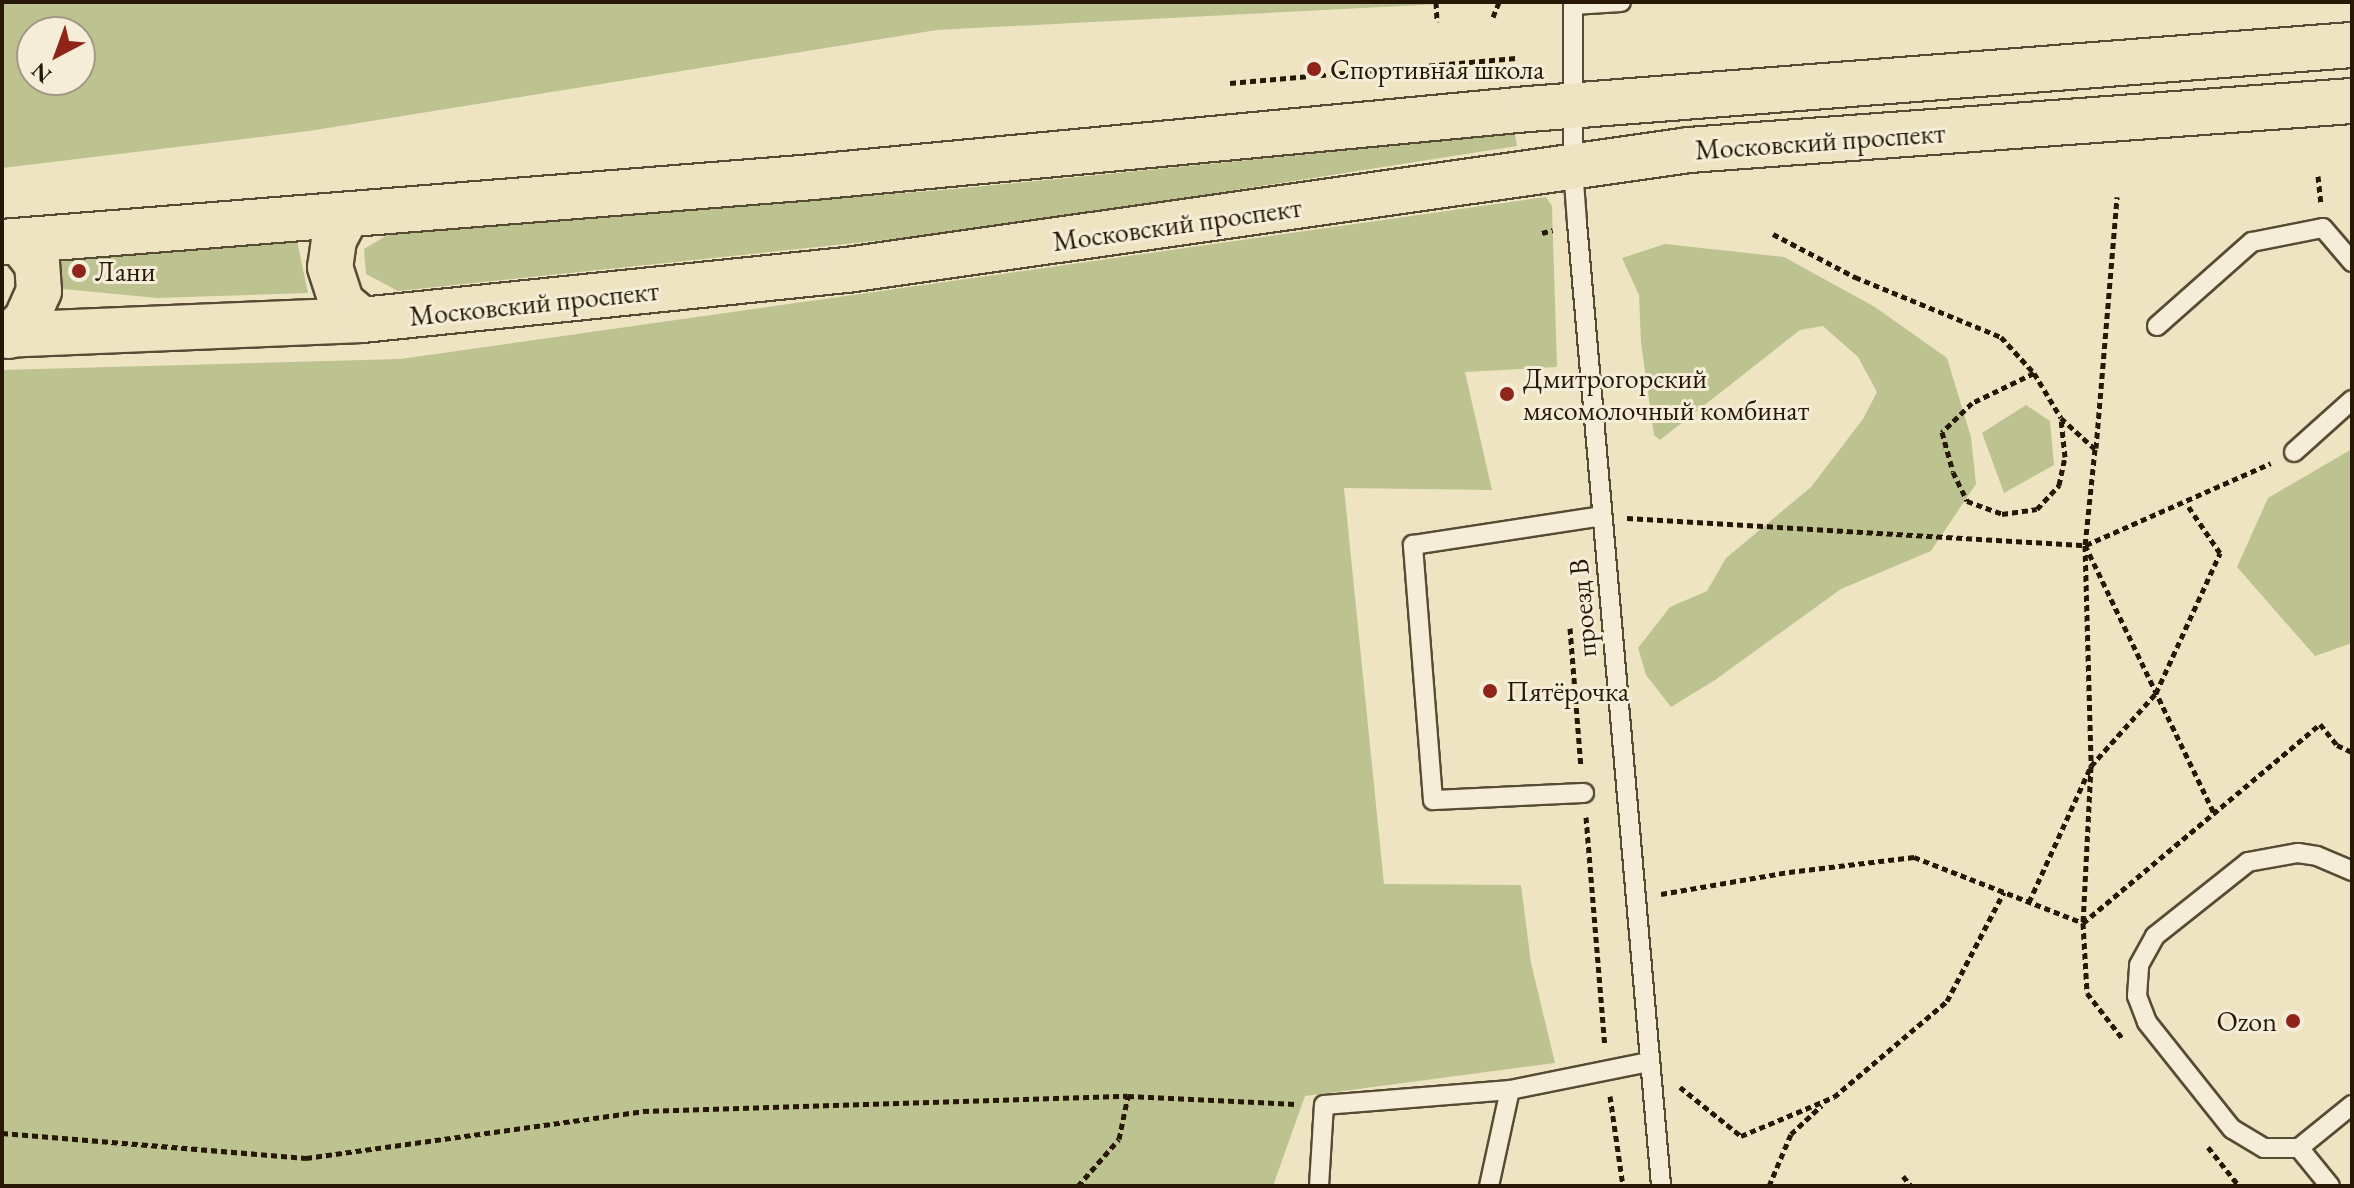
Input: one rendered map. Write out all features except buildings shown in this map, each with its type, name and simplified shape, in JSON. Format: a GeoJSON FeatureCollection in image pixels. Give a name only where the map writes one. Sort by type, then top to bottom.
{"type":"FeatureCollection","features":[{"type":"Feature","properties":{"kind":"main road","name":"Московский проспект"},"geometry":{"type":"LineString","coordinates":[[11,241],[346,217],[829,176],[1573,106],[2352,45]]}},
{"type":"Feature","properties":{"kind":"main road","name":"Московский проспект"},"geometry":{"type":"LineString","coordinates":[[5,336],[362,320],[847,270],[1689,150],[2352,101]]}},
{"type":"Feature","properties":{"kind":"main road"},"geometry":{"type":"LineString","coordinates":[[346,217],[334,240],[330,267],[342,303],[362,320]]}},
{"type":"Feature","properties":{"kind":"main road"},"geometry":{"type":"LineString","coordinates":[[5,336],[26,320],[39,291],[37,264],[11,241]]}},
{"type":"Feature","properties":{"kind":"lane"},"geometry":{"type":"LineString","coordinates":[[1573,4],[1621,2]]}},
{"type":"Feature","properties":{"kind":"lane","name":"проезд B"},"geometry":{"type":"LineString","coordinates":[[1573,4],[1573,168],[1661,1186]]}},
{"type":"Feature","properties":{"kind":"lane"},"geometry":{"type":"LineString","coordinates":[[2157,326],[2252,242],[2323,228],[2352,262]]}},
{"type":"Feature","properties":{"kind":"lane"},"geometry":{"type":"LineString","coordinates":[[2294,452],[2352,400]]}},
{"type":"Feature","properties":{"kind":"lane"},"geometry":{"type":"LineString","coordinates":[[1584,793],[1433,800],[1413,545],[1602,516]]}},
{"type":"Feature","properties":{"kind":"lane"},"geometry":{"type":"LineString","coordinates":[[2352,871],[2335,862],[2298,853],[2248,862],[2155,936],[2139,965],[2137,996],[2147,1022],[2232,1129],[2264,1148],[2299,1148],[2352,1105]]}},
{"type":"Feature","properties":{"kind":"lane"},"geometry":{"type":"LineString","coordinates":[[1319,1186],[1324,1105],[1510,1090],[1649,1062]]}},
{"type":"Feature","properties":{"kind":"lane"},"geometry":{"type":"LineString","coordinates":[[1489,1186],[1510,1090]]}},
{"type":"Feature","properties":{"kind":"lane"},"geometry":{"type":"LineString","coordinates":[[2299,1148],[2330,1186]]}},
{"type":"Feature","properties":{"kind":"path"},"geometry":{"type":"LineString","coordinates":[[1436,2],[1437,22]]}},
{"type":"Feature","properties":{"kind":"path"},"geometry":{"type":"LineString","coordinates":[[1493,17],[1499,2]]}},
{"type":"Feature","properties":{"kind":"path"},"geometry":{"type":"LineString","coordinates":[[1230,83],[1516,58]]}},
{"type":"Feature","properties":{"kind":"path"},"geometry":{"type":"LineString","coordinates":[[2087,993],[2083,923],[2091,766],[2085,545],[2117,197]]}},
{"type":"Feature","properties":{"kind":"path"},"geometry":{"type":"LineString","coordinates":[[1773,234],[1855,277],[2001,337],[2034,373],[2061,418],[2095,449]]}},
{"type":"Feature","properties":{"kind":"path"},"geometry":{"type":"LineString","coordinates":[[2034,373],[1972,403],[1942,432],[1953,472],[1967,501],[2002,514],[2037,509],[2059,485],[2065,457],[2061,418]]}},
{"type":"Feature","properties":{"kind":"path"},"geometry":{"type":"LineString","coordinates":[[1602,516],[2085,545],[2294,452]]}},
{"type":"Feature","properties":{"kind":"path"},"geometry":{"type":"LineString","coordinates":[[2029,902],[2091,766],[2156,693],[2220,553],[2186,503]]}},
{"type":"Feature","properties":{"kind":"path"},"geometry":{"type":"LineString","coordinates":[[2085,545],[2214,813]]}},
{"type":"Feature","properties":{"kind":"path"},"geometry":{"type":"LineString","coordinates":[[1570,628],[1607,1070],[1623,1186]]}},
{"type":"Feature","properties":{"kind":"path"},"geometry":{"type":"LineString","coordinates":[[2083,923],[2320,724],[2337,745],[2352,752]]}},
{"type":"Feature","properties":{"kind":"path"},"geometry":{"type":"LineString","coordinates":[[1636,898],[1789,872],[1914,857],[2083,923]]}},
{"type":"Feature","properties":{"kind":"path"},"geometry":{"type":"LineString","coordinates":[[1649,1062],[1741,1136],[1834,1097],[1947,1001],[2004,892]]}},
{"type":"Feature","properties":{"kind":"path"},"geometry":{"type":"LineString","coordinates":[[1078,1186],[1119,1139],[1128,1096]]}},
{"type":"Feature","properties":{"kind":"path"},"geometry":{"type":"LineString","coordinates":[[2,1133],[306,1158],[643,1111],[1128,1096],[1324,1105]]}},
{"type":"Feature","properties":{"kind":"path"},"geometry":{"type":"LineString","coordinates":[[1769,1186],[1791,1134],[1822,1105]]}},
{"type":"Feature","properties":{"kind":"path"},"geometry":{"type":"LineString","coordinates":[[1903,1176],[1911,1186]]}},
{"type":"Feature","properties":{"kind":"green space"},"geometry":{"type":"Polygon","coordinates":[[[2,2],[1479,2],[937,30],[309,131],[2,168],[2,2]]]}},
{"type":"Feature","properties":{"kind":"green space"},"geometry":{"type":"Polygon","coordinates":[[[1515,134],[1517,146],[980,230],[398,291],[366,274],[364,249],[389,234],[954,189],[1515,134]]]}},
{"type":"Feature","properties":{"kind":"green space"},"geometry":{"type":"Polygon","coordinates":[[[1546,197],[1552,206],[1557,367],[1465,372],[1492,490],[1344,488],[1384,884],[1521,885],[1531,963],[1555,1063],[1305,1096],[1273,1186],[2,1186],[2,370],[400,359],[1546,197]]]}},
{"type":"Feature","properties":{"kind":"green space"},"geometry":{"type":"Polygon","coordinates":[[[296,236],[308,293],[157,298],[63,289],[60,252],[296,236]]]}},
{"type":"Feature","properties":{"kind":"green space"},"geometry":{"type":"Polygon","coordinates":[[[1665,244],[1784,257],[1875,307],[1947,358],[1971,437],[1976,484],[1931,551],[1841,589],[1715,680],[1671,707],[1646,675],[1638,648],[1670,607],[1707,591],[1726,558],[1811,487],[1863,419],[1877,392],[1858,357],[1823,326],[1800,330],[1660,440],[1654,435],[1641,343],[1639,295],[1622,258],[1665,244]]]}},
{"type":"Feature","properties":{"kind":"green space"},"geometry":{"type":"Polygon","coordinates":[[[2026,405],[2050,421],[2054,465],[2004,493],[1982,433],[2026,405]]]}},
{"type":"Feature","properties":{"kind":"green space"},"geometry":{"type":"Polygon","coordinates":[[[2352,449],[2352,643],[2315,656],[2237,567],[2268,498],[2352,449]]]}},
{"type":"Feature","properties":{"kind":"place","name":"Спортивная школа"},"geometry":{"type":"Point","coordinates":[1314,69]}},
{"type":"Feature","properties":{"kind":"place","name":"Лани"},"geometry":{"type":"Point","coordinates":[79,271]}},
{"type":"Feature","properties":{"kind":"place","name":"Дмитрогорский мясомолочный комбинат"},"geometry":{"type":"Point","coordinates":[1507,394]}},
{"type":"Feature","properties":{"kind":"place","name":"Пятёрочка"},"geometry":{"type":"Point","coordinates":[1490,691]}},
{"type":"Feature","properties":{"kind":"place","name":"Ozon"},"geometry":{"type":"Point","coordinates":[2293,1021]}}]}
